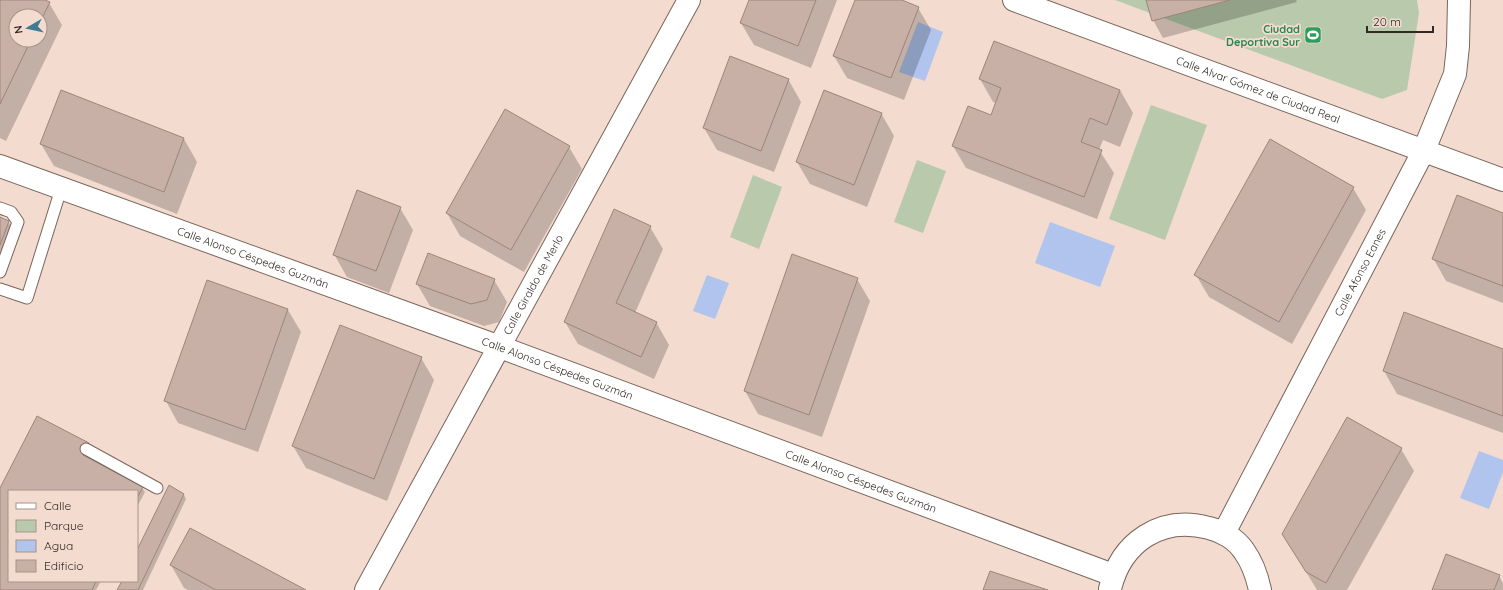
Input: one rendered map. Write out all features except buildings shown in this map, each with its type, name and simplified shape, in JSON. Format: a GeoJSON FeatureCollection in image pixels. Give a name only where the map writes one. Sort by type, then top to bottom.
{"type":"FeatureCollection","features":[{"type":"Feature","properties":{"kind":"street","name":"Calle Giraldo de Merlo"},"geometry":{"type":"LineString","coordinates":[[366,590],[500,347],[688,0]]}},
{"type":"Feature","properties":{"kind":"street","name":"Calle Alvar Gómez de Ciudad Real"},"geometry":{"type":"LineString","coordinates":[[1014,0],[1503,180]]}},
{"type":"Feature","properties":{"kind":"street","name":"Calle Afonso Eanes"},"geometry":{"type":"LineString","coordinates":[[1224,533],[1424,150],[1455,74],[1463,5]]}},
{"type":"Feature","properties":{"kind":"street","name":"Calle Alonso Céspedes Guzmán"},"geometry":{"type":"LineString","coordinates":[[0,166],[500,347],[1112,582]]}},
{"type":"Feature","properties":{"kind":"street"},"geometry":{"type":"LineString","coordinates":[[1112,582],[1122,558],[1134,544],[1147,534],[1164,527],[1193,524],[1224,533],[1244,550],[1256,574],[1260,590]]}},
{"type":"Feature","properties":{"kind":"lane"},"geometry":{"type":"LineString","coordinates":[[0,289],[27,298],[61,189]]}},
{"type":"Feature","properties":{"kind":"lane"},"geometry":{"type":"LineString","coordinates":[[0,208],[11,212],[18,222],[0,272]]}},
{"type":"Feature","properties":{"kind":"lane"},"geometry":{"type":"LineString","coordinates":[[86,449],[157,488]]}},
{"type":"Feature","properties":{"kind":"green space","name":"Ciudad Deportiva Sur"},"geometry":{"type":"Polygon","coordinates":[[[1115,0],[1417,0],[1419,13],[1407,90],[1382,99],[1115,0]]]}},
{"type":"Feature","properties":{"kind":"green space"},"geometry":{"type":"Polygon","coordinates":[[[1151,105],[1207,125],[1165,240],[1109,219],[1151,105]]]}},
{"type":"Feature","properties":{"kind":"green space"},"geometry":{"type":"Polygon","coordinates":[[[917,160],[946,171],[923,233],[894,222],[917,160]]]}},
{"type":"Feature","properties":{"kind":"green space"},"geometry":{"type":"Polygon","coordinates":[[[753,175],[782,187],[759,249],[730,237],[753,175]]]}},
{"type":"Feature","properties":{"kind":"water"},"geometry":{"type":"Polygon","coordinates":[[[918,22],[943,32],[925,81],[899,72],[918,22]]]}},
{"type":"Feature","properties":{"kind":"water"},"geometry":{"type":"Polygon","coordinates":[[[1050,222],[1115,246],[1100,287],[1035,263],[1050,222]]]}},
{"type":"Feature","properties":{"kind":"water"},"geometry":{"type":"Polygon","coordinates":[[[707,275],[729,283],[715,319],[693,311],[707,275]]]}},
{"type":"Feature","properties":{"kind":"water"},"geometry":{"type":"Polygon","coordinates":[[[1479,451],[1503,460],[1503,472],[1489,509],[1460,498],[1479,451]]]}},
{"type":"Feature","properties":{"kind":"place","name":"Ciudad Deportiva Sur"},"geometry":{"type":"Point","coordinates":[1313,35]}}]}
